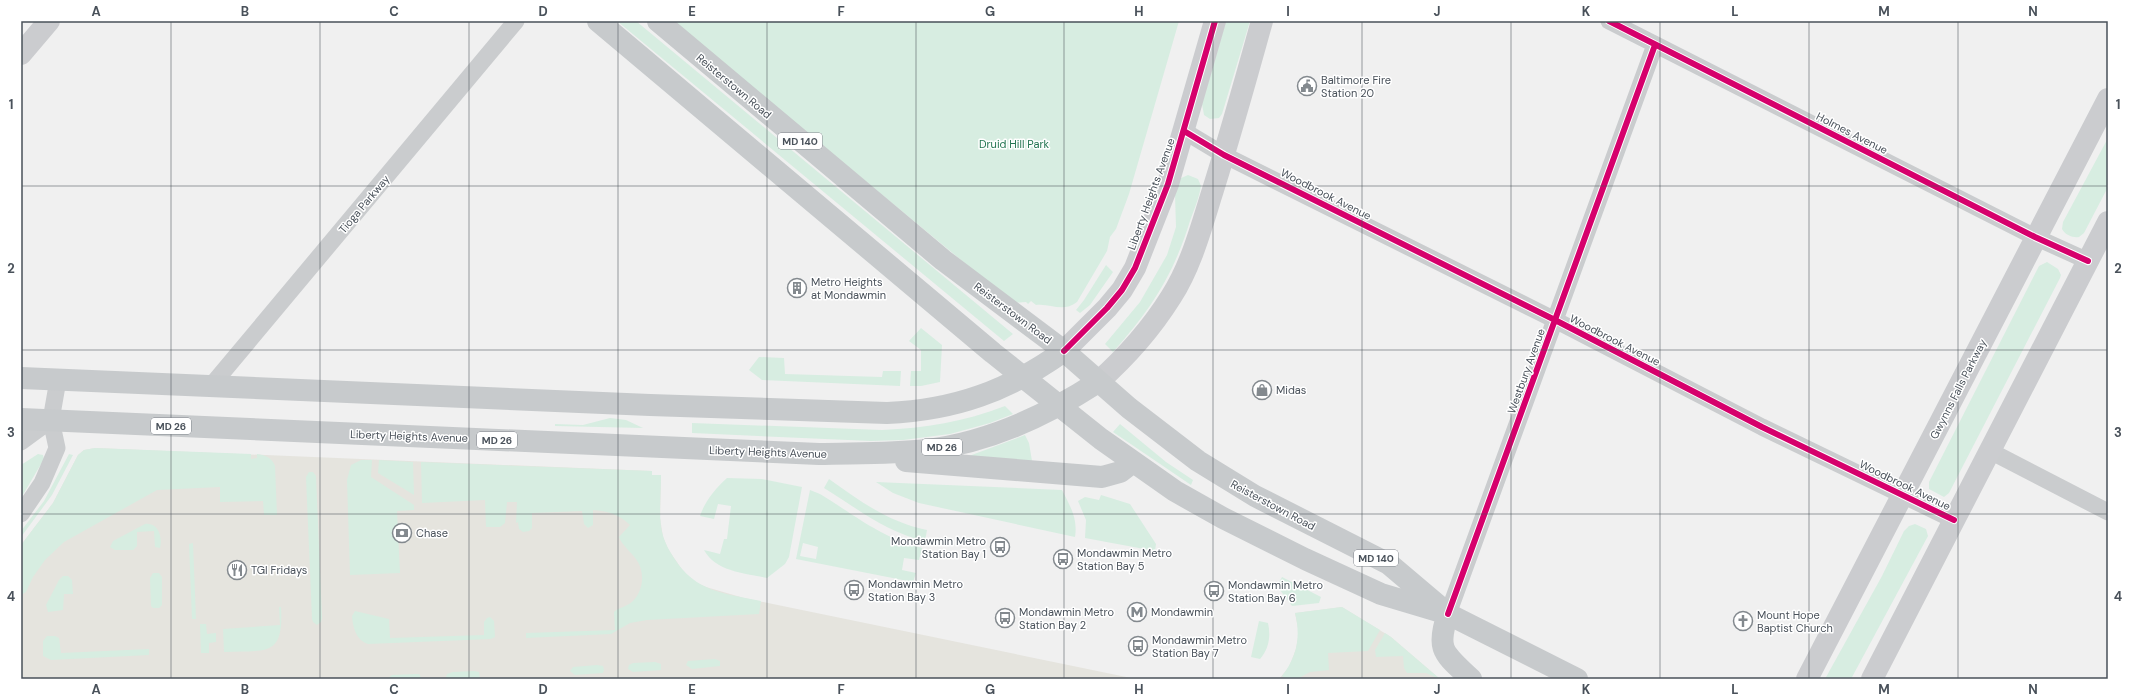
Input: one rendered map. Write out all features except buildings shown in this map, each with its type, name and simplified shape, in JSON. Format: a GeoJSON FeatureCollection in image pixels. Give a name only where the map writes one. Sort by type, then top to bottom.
{"type":"FeatureCollection","features":[{"type":"Feature","properties":{"kind":"main road"},"geometry":{"type":"LineString","coordinates":[[21,54],[49,21]]}},
{"type":"Feature","properties":{"kind":"main road"},"geometry":{"type":"LineString","coordinates":[[598,21],[1024,378],[1058,406],[1133,462],[1120,472],[1102,477],[819,454]]}},
{"type":"Feature","properties":{"kind":"main road","name":"Reisterstown Road"},"geometry":{"type":"LineString","coordinates":[[658,21],[943,260],[1064,351],[1098,382],[1198,461],[1255,496],[1389,564],[1448,614]]}},
{"type":"Feature","properties":{"kind":"main road","name":"Liberty Heights Avenue"},"geometry":{"type":"LineString","coordinates":[[21,378],[642,405],[887,413],[919,411],[949,405],[994,391],[1024,378],[1064,351],[1107,308],[1122,290],[1135,268],[1168,184],[1215,21]]}},
{"type":"Feature","properties":{"kind":"main road","name":"Liberty Heights Avenue"},"geometry":{"type":"LineString","coordinates":[[21,419],[819,454],[898,452],[955,445],[998,432],[1058,406],[1098,382],[1138,341],[1172,296],[1198,238],[1224,155],[1262,21]]}},
{"type":"Feature","properties":{"kind":"main road","name":"Gwynns Falls Parkway"},"geometry":{"type":"LineString","coordinates":[[1807,679],[1904,495],[2035,237],[2108,99]]}},
{"type":"Feature","properties":{"kind":"main road"},"geometry":{"type":"LineString","coordinates":[[1872,679],[2108,222]]}},
{"type":"Feature","properties":{"kind":"main road","name":"Reisterstown Road"},"geometry":{"type":"LineString","coordinates":[[1133,462],[1175,490],[1223,518],[1382,594],[1448,614],[1577,679]]}},
{"type":"Feature","properties":{"kind":"main road"},"geometry":{"type":"LineString","coordinates":[[1448,614],[1441,634],[1446,655],[1471,679]]}},
{"type":"Feature","properties":{"kind":"street","name":"Tioga Parkway"},"geometry":{"type":"LineString","coordinates":[[211,386],[516,21]]}},
{"type":"Feature","properties":{"kind":"street","name":"Holmes Avenue"},"geometry":{"type":"LineString","coordinates":[[1609,21],[2035,237],[2088,261]]}},
{"type":"Feature","properties":{"kind":"street","name":"Westbury Avenue"},"geometry":{"type":"LineString","coordinates":[[1448,614],[1655,45]]}},
{"type":"Feature","properties":{"kind":"street","name":"Woodbrook Avenue"},"geometry":{"type":"LineString","coordinates":[[1184,131],[1224,155],[1555,320],[1762,427],[1954,520]]}},
{"type":"Feature","properties":{"kind":"street"},"geometry":{"type":"LineString","coordinates":[[21,514],[42,483],[57,448],[51,420],[58,380]]}},
{"type":"Feature","properties":{"kind":"street"},"geometry":{"type":"LineString","coordinates":[[21,442],[51,420]]}},
{"type":"Feature","properties":{"kind":"street"},"geometry":{"type":"LineString","coordinates":[[1990,452],[2108,512]]}},
{"type":"Feature","properties":{"kind":"shaded area"},"geometry":{"type":"Polygon","coordinates":[[[95,448],[652,471],[652,475],[661,475],[660,518],[663,537],[668,549],[685,574],[695,582],[706,587],[744,598],[1136,679],[21,679],[21,545],[53,503],[78,455],[84,450],[95,448]]]}},
{"type":"Feature","properties":{"kind":"shaded area"},"geometry":{"type":"Polygon","coordinates":[[[1342,607],[1391,637],[1440,679],[1279,679],[1289,667],[1296,649],[1299,632],[1295,613],[1342,607]]]}},
{"type":"Feature","properties":{"kind":"green space"},"geometry":{"type":"Polygon","coordinates":[[[617,21],[636,21],[1013,334],[1004,341],[617,21]]]}},
{"type":"Feature","properties":{"kind":"green space","name":"Druid Hill Park"},"geometry":{"type":"Polygon","coordinates":[[[672,21],[1179,21],[1129,194],[1116,229],[1110,237],[1107,251],[1077,302],[1067,307],[1062,307],[1036,305],[1031,301],[1028,304],[1026,302],[1013,303],[672,21]]]}},
{"type":"Feature","properties":{"kind":"green space"},"geometry":{"type":"Polygon","coordinates":[[[1226,21],[1250,21],[1222,114],[1219,118],[1210,119],[1204,115],[1202,104],[1226,21]]]}},
{"type":"Feature","properties":{"kind":"green space"},"geometry":{"type":"Polygon","coordinates":[[[2108,138],[2108,187],[2084,233],[2079,237],[2069,236],[2062,229],[2063,222],[2108,138]]]}},
{"type":"Feature","properties":{"kind":"green space"},"geometry":{"type":"Polygon","coordinates":[[[1188,175],[1198,179],[1201,186],[1176,259],[1150,306],[1113,352],[1105,344],[1140,302],[1167,255],[1176,227],[1175,195],[1179,179],[1188,175]]]}},
{"type":"Feature","properties":{"kind":"green space"},"geometry":{"type":"Polygon","coordinates":[[[2047,262],[2058,269],[2061,275],[2060,278],[1949,493],[1944,497],[1929,489],[1929,482],[2039,266],[2047,262]]]}},
{"type":"Feature","properties":{"kind":"green space"},"geometry":{"type":"Polygon","coordinates":[[[1106,265],[1113,272],[1090,305],[1080,313],[1076,310],[1106,265]]]}},
{"type":"Feature","properties":{"kind":"green space"},"geometry":{"type":"Polygon","coordinates":[[[921,328],[942,345],[940,382],[921,386],[910,386],[911,371],[921,371],[921,350],[909,341],[921,328]]]}},
{"type":"Feature","properties":{"kind":"green space"},"geometry":{"type":"Polygon","coordinates":[[[759,357],[784,358],[785,374],[882,377],[883,371],[901,371],[900,386],[762,380],[749,370],[759,357]]]}},
{"type":"Feature","properties":{"kind":"green space"},"geometry":{"type":"Polygon","coordinates":[[[1005,406],[1013,414],[990,423],[950,434],[903,440],[871,441],[692,433],[692,423],[882,430],[898,429],[929,426],[959,420],[990,412],[1005,406]]]}},
{"type":"Feature","properties":{"kind":"green space"},"geometry":{"type":"Polygon","coordinates":[[[610,418],[626,420],[643,428],[555,426],[555,424],[583,425],[610,418]]]}},
{"type":"Feature","properties":{"kind":"green space"},"geometry":{"type":"Polygon","coordinates":[[[1120,424],[1166,462],[1193,480],[1191,485],[1113,432],[1120,424]]]}},
{"type":"Feature","properties":{"kind":"green space"},"geometry":{"type":"Polygon","coordinates":[[[1025,435],[1029,443],[1032,461],[969,456],[1025,435]]]}},
{"type":"Feature","properties":{"kind":"green space"},"geometry":{"type":"Polygon","coordinates":[[[95,448],[251,454],[251,459],[257,458],[257,454],[266,456],[275,466],[277,515],[264,515],[263,501],[220,502],[220,487],[157,490],[64,542],[45,560],[33,577],[26,592],[21,595],[21,545],[53,503],[78,455],[84,450],[95,448]]]}},
{"type":"Feature","properties":{"kind":"green space"},"geometry":{"type":"Polygon","coordinates":[[[38,454],[43,455],[44,459],[21,498],[21,465],[38,454]]]}},
{"type":"Feature","properties":{"kind":"green space"},"geometry":{"type":"Polygon","coordinates":[[[69,454],[73,455],[52,495],[21,537],[21,531],[44,501],[69,454]]]}},
{"type":"Feature","properties":{"kind":"green space"},"geometry":{"type":"Polygon","coordinates":[[[361,460],[372,460],[371,477],[414,505],[414,510],[397,511],[400,573],[350,575],[347,480],[351,465],[361,460]]]}},
{"type":"Feature","properties":{"kind":"green space"},"geometry":{"type":"Polygon","coordinates":[[[379,460],[413,462],[414,495],[378,473],[379,460]]]}},
{"type":"Feature","properties":{"kind":"green space"},"geometry":{"type":"Polygon","coordinates":[[[421,462],[652,471],[652,475],[661,475],[661,527],[666,544],[674,558],[682,569],[692,578],[712,590],[761,601],[759,614],[647,620],[630,623],[611,634],[526,638],[526,633],[615,630],[614,612],[628,605],[637,597],[642,580],[639,564],[619,537],[630,525],[617,516],[598,510],[593,510],[593,525],[588,528],[584,524],[582,511],[532,513],[532,528],[529,531],[523,532],[519,529],[518,522],[516,523],[517,502],[507,502],[505,523],[500,527],[486,527],[485,500],[422,503],[421,462]]]}},
{"type":"Feature","properties":{"kind":"green space"},"geometry":{"type":"Polygon","coordinates":[[[309,472],[313,472],[316,476],[322,618],[321,622],[317,625],[312,619],[306,477],[309,472]]]}},
{"type":"Feature","properties":{"kind":"green space"},"geometry":{"type":"Polygon","coordinates":[[[727,478],[762,479],[802,487],[789,557],[785,564],[767,578],[741,573],[723,567],[709,557],[704,550],[720,554],[724,539],[727,539],[731,506],[718,504],[714,519],[700,516],[705,505],[718,486],[727,478]]]}},
{"type":"Feature","properties":{"kind":"green space"},"geometry":{"type":"Polygon","coordinates":[[[829,479],[875,510],[900,522],[927,530],[925,541],[884,526],[824,488],[829,479]]]}},
{"type":"Feature","properties":{"kind":"green space"},"geometry":{"type":"Polygon","coordinates":[[[876,482],[1062,490],[1074,518],[1076,530],[1075,537],[919,503],[893,493],[876,482]]]}},
{"type":"Feature","properties":{"kind":"green space"},"geometry":{"type":"Polygon","coordinates":[[[810,490],[820,494],[881,532],[893,538],[922,548],[919,560],[904,558],[902,570],[916,573],[913,582],[796,559],[810,490]],[[803,543],[800,556],[816,559],[818,547],[803,543]]]}},
{"type":"Feature","properties":{"kind":"green space"},"geometry":{"type":"Polygon","coordinates":[[[1101,495],[1130,504],[1156,544],[1155,551],[1085,538],[1086,520],[1078,501],[1085,497],[1099,500],[1101,495]]]}},
{"type":"Feature","properties":{"kind":"green space"},"geometry":{"type":"Polygon","coordinates":[[[145,524],[153,525],[158,531],[161,539],[160,548],[155,547],[154,531],[137,532],[137,546],[133,550],[115,550],[110,547],[113,541],[145,524]]]}},
{"type":"Feature","properties":{"kind":"green space"},"geometry":{"type":"Polygon","coordinates":[[[1915,524],[1926,529],[1928,536],[1851,679],[1825,679],[1882,576],[1904,531],[1909,526],[1915,524]]]}},
{"type":"Feature","properties":{"kind":"green space"},"geometry":{"type":"Polygon","coordinates":[[[193,543],[196,619],[192,619],[189,544],[193,543]]]}},
{"type":"Feature","properties":{"kind":"green space"},"geometry":{"type":"Polygon","coordinates":[[[153,573],[159,573],[162,577],[162,605],[159,608],[153,608],[151,606],[150,578],[153,573]]]}},
{"type":"Feature","properties":{"kind":"green space"},"geometry":{"type":"Polygon","coordinates":[[[63,576],[68,576],[72,580],[73,594],[64,594],[63,610],[48,612],[46,605],[59,580],[63,576]]]}},
{"type":"Feature","properties":{"kind":"green space"},"geometry":{"type":"Polygon","coordinates":[[[1282,577],[1321,597],[1319,603],[1292,606],[1277,586],[1282,577]]]}},
{"type":"Feature","properties":{"kind":"green space"},"geometry":{"type":"Polygon","coordinates":[[[279,607],[281,607],[281,623],[279,635],[275,643],[269,648],[251,651],[224,652],[223,629],[280,625],[279,607]]]}},
{"type":"Feature","properties":{"kind":"green space"},"geometry":{"type":"Polygon","coordinates":[[[1342,607],[1380,630],[1368,651],[1328,653],[1329,670],[1310,672],[1297,679],[1285,679],[1282,676],[1291,662],[1296,646],[1298,630],[1295,613],[1342,607]]]}},
{"type":"Feature","properties":{"kind":"green space"},"geometry":{"type":"Polygon","coordinates":[[[355,611],[389,619],[390,638],[484,635],[484,622],[490,617],[494,621],[495,637],[491,639],[368,644],[361,640],[356,633],[352,616],[355,611]]]}},
{"type":"Feature","properties":{"kind":"green space"},"geometry":{"type":"Polygon","coordinates":[[[1259,621],[1268,623],[1269,633],[1267,647],[1260,659],[1251,657],[1259,621]]]}},
{"type":"Feature","properties":{"kind":"green space"},"geometry":{"type":"Polygon","coordinates":[[[200,624],[206,624],[207,634],[216,633],[216,642],[209,643],[209,653],[201,653],[200,624]]]}},
{"type":"Feature","properties":{"kind":"green space"},"geometry":{"type":"Polygon","coordinates":[[[1385,633],[1440,679],[1426,673],[1407,673],[1404,668],[1403,656],[1376,657],[1375,650],[1385,633]]]}},
{"type":"Feature","properties":{"kind":"green space"},"geometry":{"type":"Polygon","coordinates":[[[47,636],[55,636],[59,638],[61,653],[149,649],[149,655],[51,660],[43,656],[43,641],[47,636]]]}},
{"type":"Feature","properties":{"kind":"green space"},"geometry":{"type":"Polygon","coordinates":[[[715,659],[720,661],[720,666],[692,669],[686,665],[688,661],[715,659]]]}},
{"type":"Feature","properties":{"kind":"green space"},"geometry":{"type":"Polygon","coordinates":[[[655,662],[661,664],[661,670],[633,672],[628,669],[629,665],[633,663],[655,662]]]}},
{"type":"Feature","properties":{"kind":"green space"},"geometry":{"type":"Polygon","coordinates":[[[603,666],[603,673],[575,675],[570,671],[573,667],[603,666]]]}},
{"type":"Feature","properties":{"kind":"green space"},"geometry":{"type":"Polygon","coordinates":[[[453,672],[479,672],[480,679],[447,679],[446,677],[447,674],[453,672]]]}},
{"type":"Feature","properties":{"kind":"green space"},"geometry":{"type":"Polygon","coordinates":[[[419,674],[422,679],[387,679],[392,675],[419,674]]]}},
{"type":"Feature","properties":{"kind":"cycle path"},"geometry":{"type":"LineString","coordinates":[[1064,351],[1107,308],[1122,290],[1135,268],[1168,184],[1215,21]]}},
{"type":"Feature","properties":{"kind":"cycle path"},"geometry":{"type":"LineString","coordinates":[[1609,21],[2035,237],[2088,261]]}},
{"type":"Feature","properties":{"kind":"cycle path"},"geometry":{"type":"LineString","coordinates":[[1448,614],[1655,45]]}},
{"type":"Feature","properties":{"kind":"cycle path"},"geometry":{"type":"LineString","coordinates":[[1184,131],[1224,155],[1555,320],[1762,427],[1954,520]]}},
{"type":"Feature","properties":{"kind":"place","name":"Baltimore Fire Station 20"},"geometry":{"type":"Point","coordinates":[1307,86]}},
{"type":"Feature","properties":{"kind":"place","name":"Metro Heights at Mondawmin"},"geometry":{"type":"Point","coordinates":[797,288]}},
{"type":"Feature","properties":{"kind":"place","name":"Midas"},"geometry":{"type":"Point","coordinates":[1262,390]}},
{"type":"Feature","properties":{"kind":"place","name":"Chase"},"geometry":{"type":"Point","coordinates":[402,533]}},
{"type":"Feature","properties":{"kind":"place","name":"Mondawmin Metro Station Bay 1"},"geometry":{"type":"Point","coordinates":[1000,547]}},
{"type":"Feature","properties":{"kind":"place","name":"Mondawmin Metro Station Bay 5"},"geometry":{"type":"Point","coordinates":[1063,559]}},
{"type":"Feature","properties":{"kind":"place","name":"TGI Fridays"},"geometry":{"type":"Point","coordinates":[237,570]}},
{"type":"Feature","properties":{"kind":"place","name":"Mondawmin Metro Station Bay 3"},"geometry":{"type":"Point","coordinates":[854,590]}},
{"type":"Feature","properties":{"kind":"place","name":"Mondawmin Metro Station Bay 6"},"geometry":{"type":"Point","coordinates":[1214,591]}},
{"type":"Feature","properties":{"kind":"place","name":"Mondawmin"},"geometry":{"type":"Point","coordinates":[1137,612]}},
{"type":"Feature","properties":{"kind":"place","name":"Mondawmin Metro Station Bay 2"},"geometry":{"type":"Point","coordinates":[1005,618]}},
{"type":"Feature","properties":{"kind":"place","name":"Mount Hope Baptist Church"},"geometry":{"type":"Point","coordinates":[1743,621]}},
{"type":"Feature","properties":{"kind":"place","name":"Mondawmin Metro Station Bay 7"},"geometry":{"type":"Point","coordinates":[1138,646]}}]}
